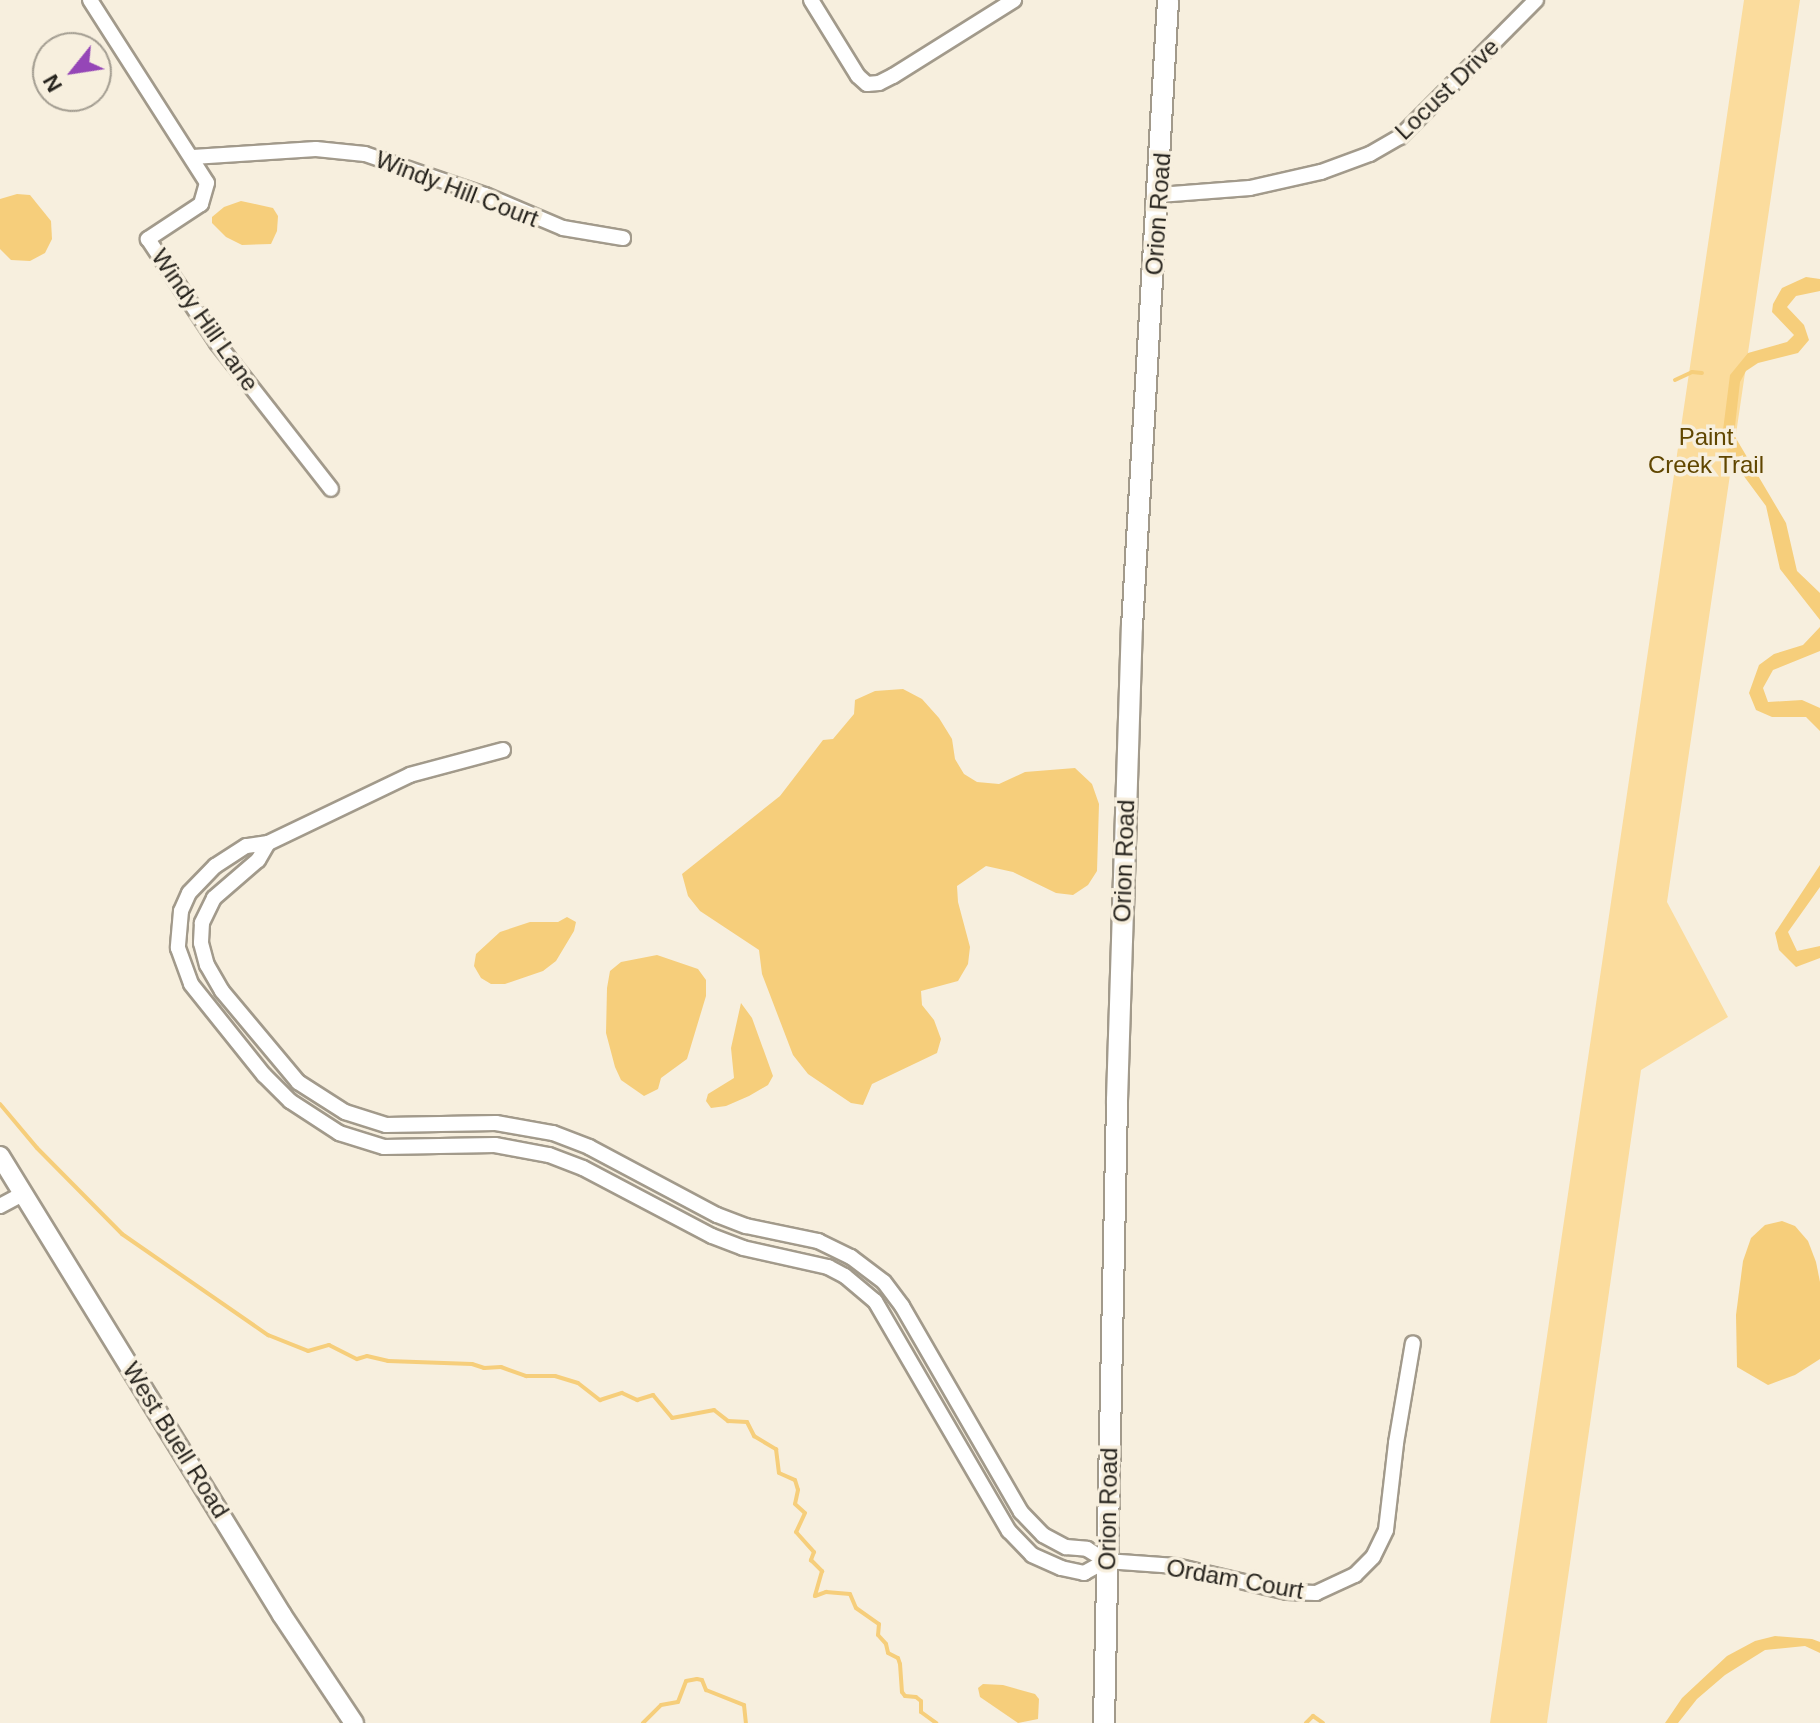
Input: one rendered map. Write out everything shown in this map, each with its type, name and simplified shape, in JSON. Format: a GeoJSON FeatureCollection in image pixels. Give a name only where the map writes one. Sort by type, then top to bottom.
{"type":"FeatureCollection","features":[{"type":"Feature","properties":{"kind":"main road","name":"Orion Road"},"geometry":{"type":"LineString","coordinates":[[1104,1723],[1133,599],[1168,0]]}},
{"type":"Feature","properties":{"kind":"street","name":"Windy Hill Lane"},"geometry":{"type":"LineString","coordinates":[[90,0],[207,183],[201,204],[148,239],[217,343],[331,489]]}},
{"type":"Feature","properties":{"kind":"street"},"geometry":{"type":"LineString","coordinates":[[811,0],[858,76],[867,84],[893,76],[1014,0]]}},
{"type":"Feature","properties":{"kind":"street","name":"Locust Drive"},"geometry":{"type":"LineString","coordinates":[[1159,195],[1250,188],[1321,172],[1370,154],[1400,137],[1536,0]]}},
{"type":"Feature","properties":{"kind":"street","name":"Windy Hill Court"},"geometry":{"type":"LineString","coordinates":[[193,157],[316,149],[365,154],[485,195],[552,224],[623,238]]}},
{"type":"Feature","properties":{"kind":"street"},"geometry":{"type":"LineString","coordinates":[[268,843],[258,860],[214,898],[202,923],[201,943],[207,965],[222,991],[298,1082],[324,1100],[364,1120],[386,1125],[516,1124],[553,1133],[589,1147],[679,1196],[746,1226],[818,1241],[851,1257],[884,1282],[898,1299],[1021,1512],[1050,1538],[1066,1547],[1087,1549],[1106,1561],[1084,1573],[1032,1555],[1009,1531],[880,1310],[858,1287],[828,1267],[743,1248],[670,1215],[583,1168],[516,1147],[384,1147],[360,1142],[313,1118],[290,1101],[259,1069],[191,984],[178,948],[178,928],[189,893],[201,877],[246,846],[268,843],[410,775],[503,750]]}},
{"type":"Feature","properties":{"kind":"street"},"geometry":{"type":"LineString","coordinates":[[259,1069],[275,1055]]}},
{"type":"Feature","properties":{"kind":"street"},"geometry":{"type":"LineString","coordinates":[[516,1124],[516,1147]]}},
{"type":"Feature","properties":{"kind":"street","name":"West Buell Road"},"geometry":{"type":"LineString","coordinates":[[0,1156],[282,1615],[354,1723]]}},
{"type":"Feature","properties":{"kind":"street"},"geometry":{"type":"LineString","coordinates":[[0,1206],[23,1194]]}},
{"type":"Feature","properties":{"kind":"street"},"geometry":{"type":"LineString","coordinates":[[670,1215],[679,1196]]}},
{"type":"Feature","properties":{"kind":"street"},"geometry":{"type":"LineString","coordinates":[[880,1310],[898,1299]]}},
{"type":"Feature","properties":{"kind":"street","name":"Ordam Court"},"geometry":{"type":"LineString","coordinates":[[1106,1561],[1176,1566],[1287,1592],[1316,1593],[1355,1575],[1373,1557],[1386,1530],[1396,1443],[1413,1343]]}},
{"type":"Feature","properties":{"kind":"street"},"geometry":{"type":"LineString","coordinates":[[986,1492],[1003,1482]]}},
{"type":"Feature","properties":{"kind":"street"},"geometry":{"type":"LineString","coordinates":[[1041,1559],[1050,1538]]}},
{"type":"Feature","properties":{"kind":"green space","name":"Paint Creek Trail"},"geometry":{"type":"Polygon","coordinates":[[[1744,0],[1800,0],[1667,902],[1728,1017],[1641,1070],[1547,1723],[1490,1723],[1744,0]]]}},
{"type":"Feature","properties":{"kind":"shaded area"},"geometry":{"type":"Polygon","coordinates":[[[17,194],[30,195],[51,221],[52,239],[45,253],[30,261],[11,260],[0,249],[0,199],[17,194]]]}},
{"type":"Feature","properties":{"kind":"shaded area"},"geometry":{"type":"Polygon","coordinates":[[[241,201],[273,208],[278,216],[277,231],[271,244],[242,245],[226,237],[212,223],[212,217],[224,207],[241,201]]]}},
{"type":"Feature","properties":{"kind":"shaded area"},"geometry":{"type":"Polygon","coordinates":[[[1806,277],[1820,279],[1820,291],[1796,296],[1787,307],[1804,325],[1809,340],[1798,353],[1758,363],[1746,371],[1740,382],[1734,435],[1786,523],[1797,571],[1820,593],[1820,620],[1780,569],[1766,506],[1729,456],[1722,438],[1730,375],[1748,353],[1787,342],[1794,335],[1772,312],[1773,304],[1782,288],[1806,277]]]}},
{"type":"Feature","properties":{"kind":"shaded area"},"geometry":{"type":"Polygon","coordinates":[[[1820,627],[1820,651],[1773,670],[1763,688],[1768,702],[1802,700],[1820,708],[1820,731],[1806,717],[1772,717],[1756,710],[1749,693],[1759,665],[1774,654],[1803,645],[1820,627]]]}},
{"type":"Feature","properties":{"kind":"shaded area"},"geometry":{"type":"Polygon","coordinates":[[[903,689],[922,699],[939,718],[952,739],[955,759],[964,774],[977,782],[999,784],[1025,772],[1075,768],[1092,784],[1099,804],[1097,871],[1088,885],[1073,895],[1056,893],[1013,872],[986,866],[957,886],[970,947],[968,964],[958,981],[921,991],[922,1005],[934,1020],[941,1039],[937,1053],[872,1084],[863,1105],[851,1103],[808,1074],[793,1055],[762,974],[759,950],[700,911],[688,896],[682,874],[780,796],[823,740],[833,739],[854,714],[855,700],[875,691],[903,689]]]}},
{"type":"Feature","properties":{"kind":"shaded area"},"geometry":{"type":"Polygon","coordinates":[[[1820,865],[1820,887],[1788,932],[1797,951],[1820,946],[1820,958],[1796,967],[1779,950],[1775,933],[1820,865]]]}},
{"type":"Feature","properties":{"kind":"shaded area"},"geometry":{"type":"Polygon","coordinates":[[[567,917],[576,922],[574,931],[556,961],[543,971],[505,984],[491,984],[481,978],[474,966],[476,954],[500,932],[530,922],[558,922],[567,917]]]}},
{"type":"Feature","properties":{"kind":"shaded area"},"geometry":{"type":"Polygon","coordinates":[[[657,955],[698,969],[706,980],[706,996],[687,1059],[661,1078],[658,1089],[644,1096],[621,1080],[615,1067],[606,1033],[607,988],[610,971],[621,962],[657,955]]]}},
{"type":"Feature","properties":{"kind":"shaded area"},"geometry":{"type":"Polygon","coordinates":[[[741,1003],[752,1018],[773,1076],[768,1085],[749,1096],[726,1106],[711,1108],[706,1101],[708,1094],[734,1078],[731,1048],[741,1003]]]}},
{"type":"Feature","properties":{"kind":"shaded area"},"geometry":{"type":"Polygon","coordinates":[[[1782,1221],[1795,1226],[1808,1241],[1816,1262],[1820,1282],[1820,1359],[1795,1375],[1768,1385],[1737,1367],[1736,1315],[1743,1261],[1751,1238],[1765,1225],[1782,1221]]]}},
{"type":"Feature","properties":{"kind":"shaded area"},"geometry":{"type":"Polygon","coordinates":[[[1775,1636],[1820,1642],[1820,1653],[1805,1646],[1765,1650],[1725,1675],[1697,1699],[1678,1723],[1665,1723],[1682,1698],[1727,1656],[1755,1641],[1775,1636]]]}},
{"type":"Feature","properties":{"kind":"shaded area"},"geometry":{"type":"Polygon","coordinates":[[[983,1684],[1003,1685],[1035,1694],[1039,1699],[1038,1719],[1018,1723],[980,1697],[978,1688],[983,1684]]]}},
{"type":"Feature","properties":{"kind":"waterway"},"geometry":{"type":"LineString","coordinates":[[1675,380],[1692,372],[1702,373]]}},
{"type":"Feature","properties":{"kind":"waterway"},"geometry":{"type":"LineString","coordinates":[[0,1104],[37,1148],[122,1234],[268,1335],[308,1351],[329,1345],[357,1359],[367,1356],[388,1361],[472,1364],[484,1368],[501,1367],[526,1376],[555,1376],[578,1383],[600,1400],[622,1393],[637,1400],[653,1395],[672,1418],[714,1410],[728,1421],[747,1422],[754,1436],[776,1449],[779,1473],[795,1480],[798,1490],[795,1504],[805,1513],[796,1532],[814,1552],[811,1560],[822,1571],[815,1596],[826,1592],[850,1594],[856,1608],[879,1624],[878,1635],[886,1644],[888,1653],[898,1658],[902,1692],[921,1701],[921,1712],[936,1723]]}},
{"type":"Feature","properties":{"kind":"waterway"},"geometry":{"type":"LineString","coordinates":[[643,1723],[661,1705],[678,1702],[686,1681],[697,1679],[702,1680],[706,1690],[744,1705],[746,1723]]}},
{"type":"Feature","properties":{"kind":"waterway"},"geometry":{"type":"LineString","coordinates":[[1306,1723],[1313,1716],[1323,1723]]}}]}
